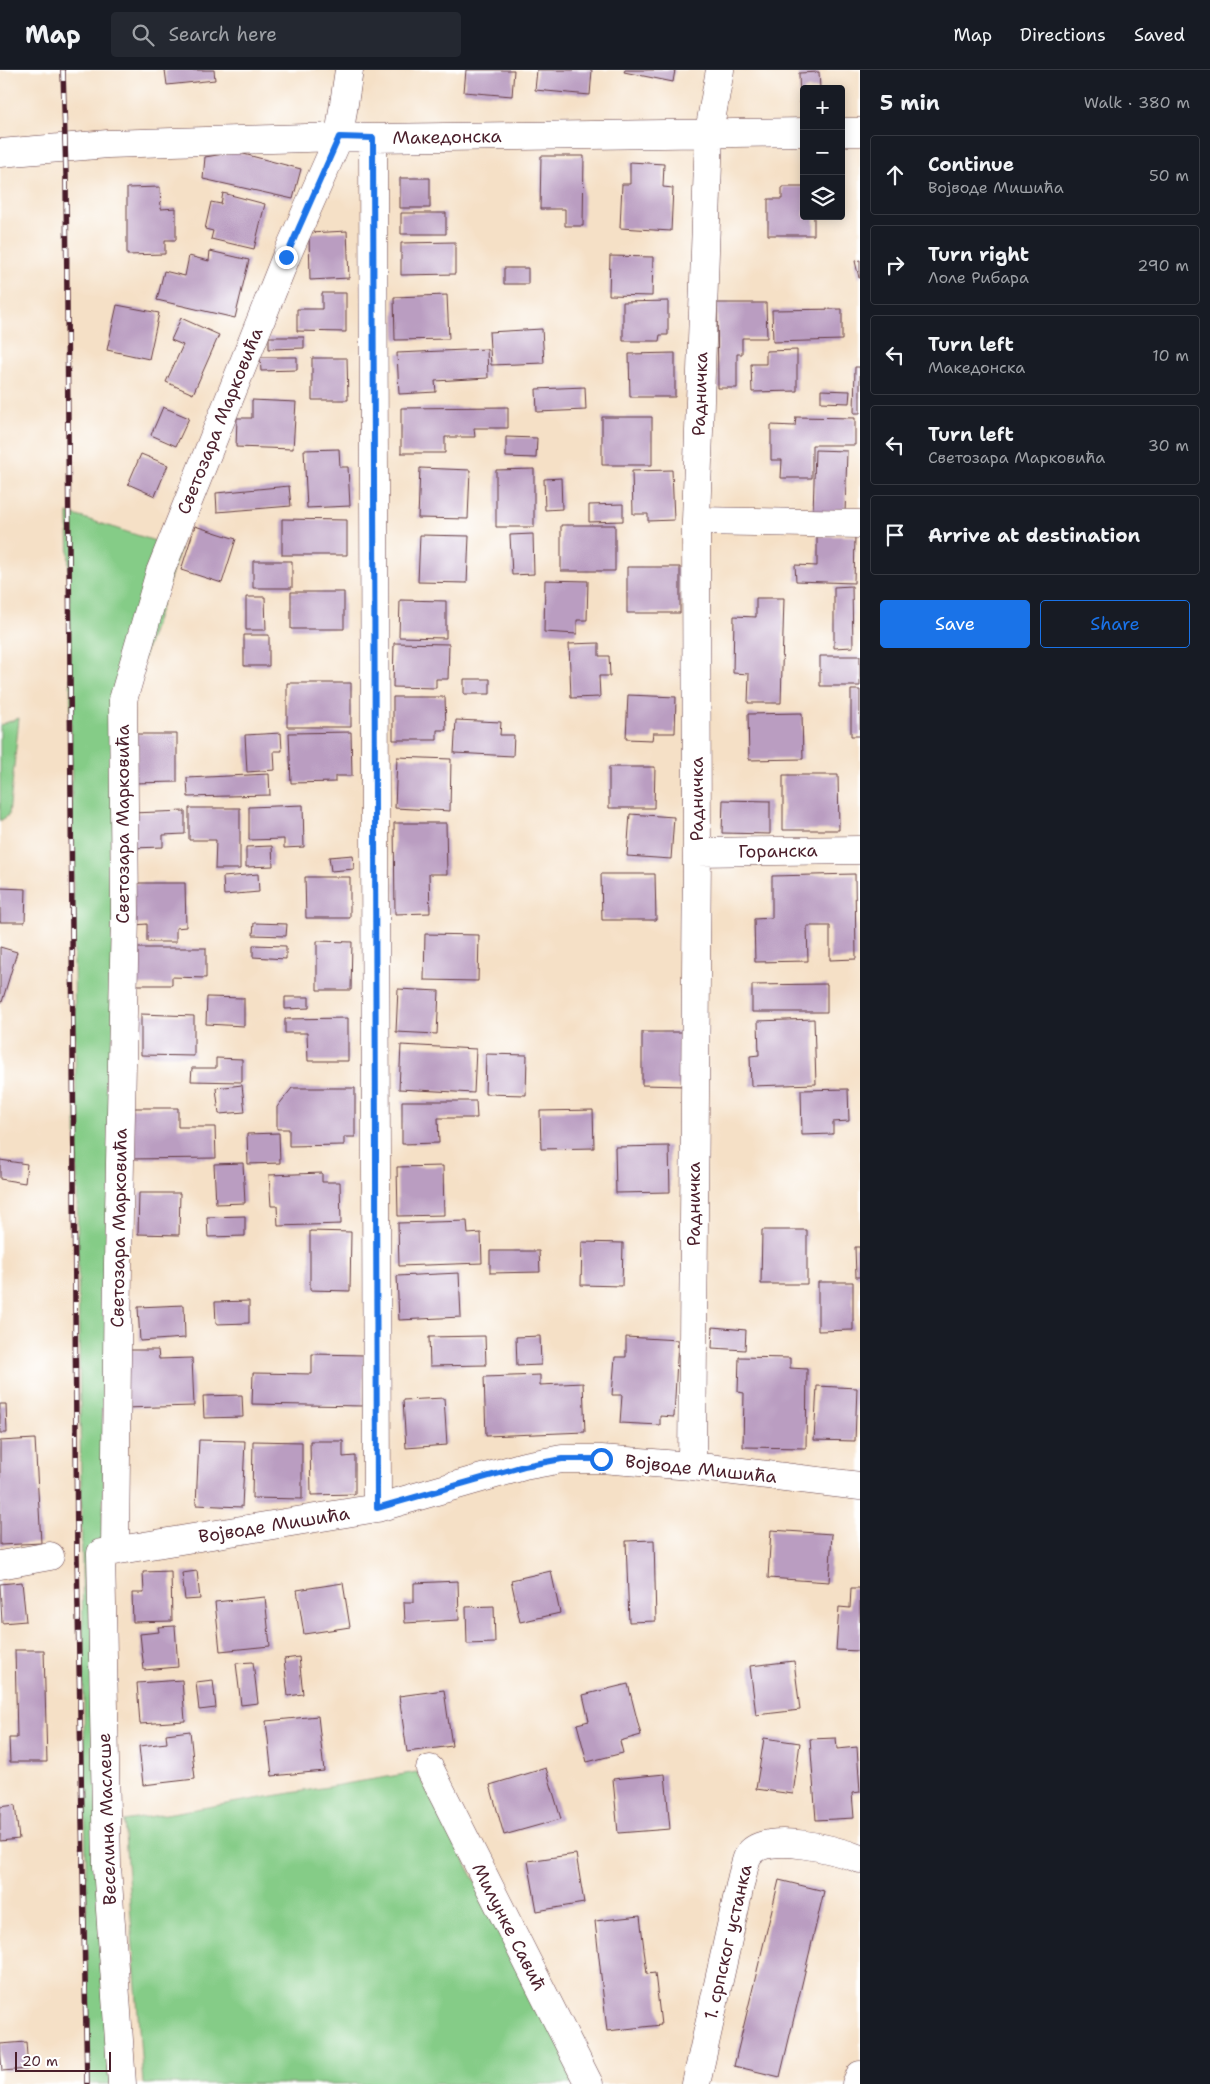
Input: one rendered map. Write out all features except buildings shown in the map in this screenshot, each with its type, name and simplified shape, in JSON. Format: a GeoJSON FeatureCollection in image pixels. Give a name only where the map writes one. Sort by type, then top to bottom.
{"type":"FeatureCollection","features":[{"type":"Feature","properties":{"kind":"street","name":"Светозара Марковића"},"geometry":{"type":"LineString","coordinates":[[108,1552],[118,1263],[125,913],[122,700],[160,572],[286,257],[339,137],[349,70]]}},
{"type":"Feature","properties":{"kind":"street","name":"Радничка"},"geometry":{"type":"LineString","coordinates":[[692,1466],[697,852],[696,521],[709,132],[720,70]]}},
{"type":"Feature","properties":{"kind":"street","name":"Македонска"},"geometry":{"type":"LineString","coordinates":[[0,152],[108,144],[339,137],[800,132]]}},
{"type":"Feature","properties":{"kind":"street"},"geometry":{"type":"LineString","coordinates":[[845,132],[860,132]]}},
{"type":"Feature","properties":{"kind":"street"},"geometry":{"type":"LineString","coordinates":[[373,138],[377,1508]]}},
{"type":"Feature","properties":{"kind":"street"},"geometry":{"type":"LineString","coordinates":[[696,521],[860,524]]}},
{"type":"Feature","properties":{"kind":"street","name":"Горанска"},"geometry":{"type":"LineString","coordinates":[[697,852],[860,850]]}},
{"type":"Feature","properties":{"kind":"street","name":"Војводе Мишића"},"geometry":{"type":"LineString","coordinates":[[108,1552],[377,1508],[524,1466],[562,1459],[601,1459],[692,1466],[860,1486]]}},
{"type":"Feature","properties":{"kind":"street","name":"Веселина Маслеше"},"geometry":{"type":"LineString","coordinates":[[108,1552],[107,1866],[122,2084]]}},
{"type":"Feature","properties":{"kind":"street"},"geometry":{"type":"LineString","coordinates":[[0,1565],[50,1556]]}},
{"type":"Feature","properties":{"kind":"street","name":"Милунке Савић"},"geometry":{"type":"LineString","coordinates":[[430,1769],[589,2084]]}},
{"type":"Feature","properties":{"kind":"street","name":"1. српског устанка"},"geometry":{"type":"LineString","coordinates":[[696,2084],[748,1855],[756,1848],[780,1843],[811,1844],[860,1859]]}},
{"type":"Feature","properties":{"kind":"street"},"geometry":{"type":"LineString","coordinates":[[856,2084],[860,2075]]}},
{"type":"Feature","properties":{"kind":"green space"},"geometry":{"type":"Polygon","coordinates":[[[68,513],[180,549],[125,714],[102,1553],[119,2084],[89,2084],[68,513]]]}},
{"type":"Feature","properties":{"kind":"green space"},"geometry":{"type":"Polygon","coordinates":[[[19,718],[9,815],[0,821],[0,725],[19,718]]]}},
{"type":"Feature","properties":{"kind":"green space"},"geometry":{"type":"Polygon","coordinates":[[[417,1772],[584,2084],[143,2084],[124,1821],[417,1772]]]}},
{"type":"Feature","properties":{"kind":"railway"},"geometry":{"type":"LineString","coordinates":[[63,70],[66,175],[77,1555],[87,2084]]}},
{"type":"Feature","properties":{"kind":"route"},"geometry":{"type":"LineString","coordinates":[[286,257],[339,137],[373,138],[377,1508],[524,1466],[562,1459],[601,1459]]}}]}
